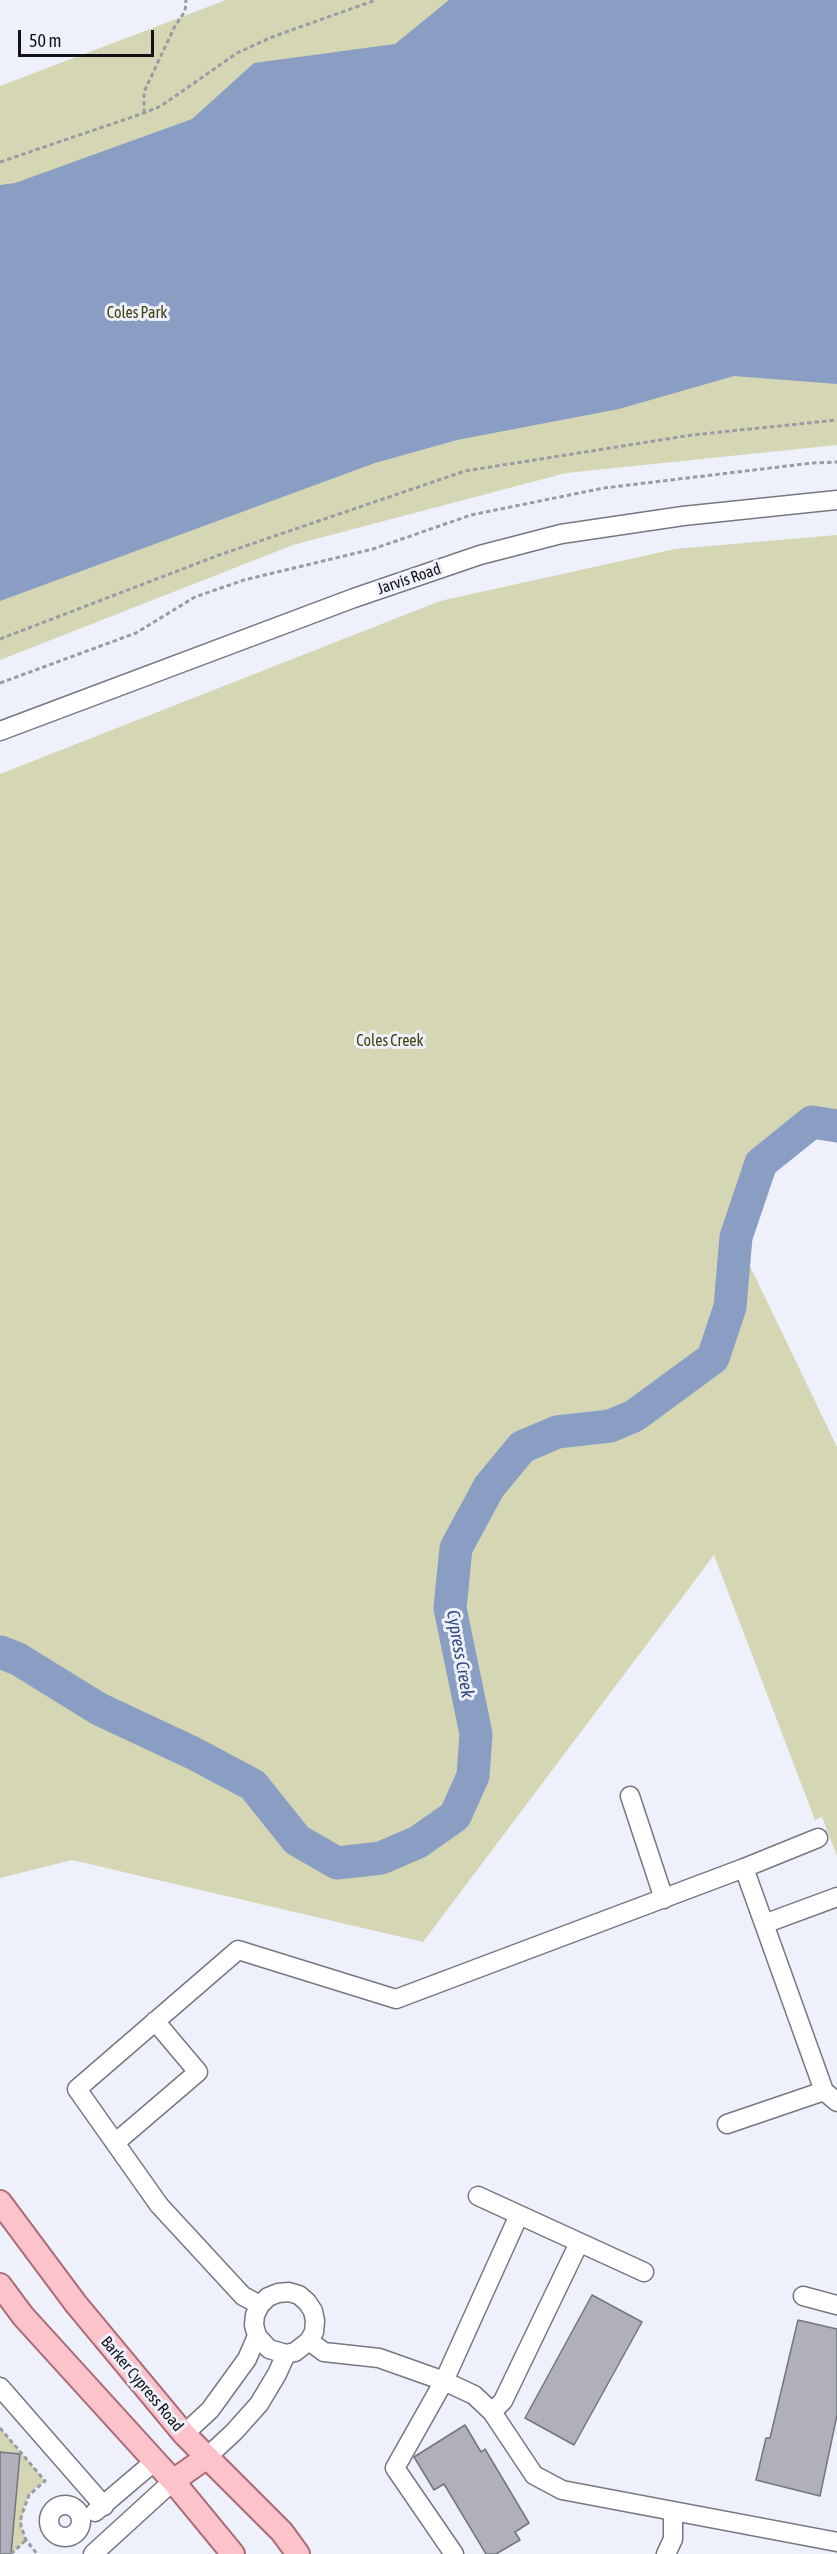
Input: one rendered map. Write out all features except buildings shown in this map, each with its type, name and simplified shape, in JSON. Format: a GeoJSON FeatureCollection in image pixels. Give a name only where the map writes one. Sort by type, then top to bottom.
{"type":"FeatureCollection","features":[{"type":"Feature","properties":{"kind":"main road","name":"Barker Cypress Road"},"geometry":{"type":"LineString","coordinates":[[0,2202],[76,2304],[184,2434],[282,2532],[298,2554]]}},
{"type":"Feature","properties":{"kind":"main road"},"geometry":{"type":"LineString","coordinates":[[0,2285],[23,2316],[173,2481],[233,2554]]}},
{"type":"Feature","properties":{"kind":"main road"},"geometry":{"type":"LineString","coordinates":[[155,2461],[184,2434]]}},
{"type":"Feature","properties":{"kind":"main road"},"geometry":{"type":"LineString","coordinates":[[173,2481],[207,2457]]}},
{"type":"Feature","properties":{"kind":"street","name":"Jarvis Road"},"geometry":{"type":"LineString","coordinates":[[0,732],[354,598],[480,555],[561,534],[683,516],[837,500]]}},
{"type":"Feature","properties":{"kind":"street"},"geometry":{"type":"LineString","coordinates":[[630,1796],[664,1899]]}},
{"type":"Feature","properties":{"kind":"street"},"geometry":{"type":"LineString","coordinates":[[260,2305],[243,2296],[159,2205],[77,2089],[238,1950],[396,1998],[664,1899],[818,1838]]}},
{"type":"Feature","properties":{"kind":"street"},"geometry":{"type":"LineString","coordinates":[[727,2124],[831,2096],[744,1868]]}},
{"type":"Feature","properties":{"kind":"street"},"geometry":{"type":"LineString","coordinates":[[764,1924],[837,1897]]}},
{"type":"Feature","properties":{"kind":"street"},"geometry":{"type":"LineString","coordinates":[[115,2143],[198,2072],[155,2021]]}},
{"type":"Feature","properties":{"kind":"street"},"geometry":{"type":"LineString","coordinates":[[478,2196],[644,2272]]}},
{"type":"Feature","properties":{"kind":"street"},"geometry":{"type":"LineString","coordinates":[[454,2554],[395,2468],[444,2381],[519,2215]]}},
{"type":"Feature","properties":{"kind":"street"},"geometry":{"type":"LineString","coordinates":[[492,2412],[503,2401],[579,2243]]}},
{"type":"Feature","properties":{"kind":"street"},"geometry":{"type":"LineString","coordinates":[[289,2292],[299,2295],[313,2311],[315,2321],[309,2342],[295,2352],[286,2354],[269,2349],[257,2336],[254,2325],[255,2314],[260,2305],[268,2297],[278,2293],[289,2292]]}},
{"type":"Feature","properties":{"kind":"street"},"geometry":{"type":"LineString","coordinates":[[802,2296],[837,2305]]}},
{"type":"Feature","properties":{"kind":"street"},"geometry":{"type":"LineString","coordinates":[[184,2434],[210,2410],[235,2379],[257,2336]]}},
{"type":"Feature","properties":{"kind":"street"},"geometry":{"type":"LineString","coordinates":[[309,2342],[324,2352],[379,2358],[444,2381],[474,2395],[492,2412],[534,2475],[562,2490],[837,2542]]}},
{"type":"Feature","properties":{"kind":"street"},"geometry":{"type":"LineString","coordinates":[[207,2457],[260,2404],[286,2354]]}},
{"type":"Feature","properties":{"kind":"street"},"geometry":{"type":"LineString","coordinates":[[0,2387],[104,2506]]}},
{"type":"Feature","properties":{"kind":"street"},"geometry":{"type":"LineString","coordinates":[[155,2461],[80,2524],[99,2552],[173,2481]]}},
{"type":"Feature","properties":{"kind":"street"},"geometry":{"type":"LineString","coordinates":[[666,2554],[673,2539],[673,2511]]}},
{"type":"Feature","properties":{"kind":"path"},"geometry":{"type":"LineString","coordinates":[[144,113],[144,92],[174,28],[185,11],[186,0]]}},
{"type":"Feature","properties":{"kind":"path"},"geometry":{"type":"LineString","coordinates":[[0,162],[161,106],[237,53],[272,37],[376,0]]}},
{"type":"Feature","properties":{"kind":"path"},"geometry":{"type":"LineString","coordinates":[[0,639],[219,555],[465,471],[692,435],[837,420]]}},
{"type":"Feature","properties":{"kind":"path"},"geometry":{"type":"LineString","coordinates":[[0,683],[136,633],[195,597],[244,580],[373,549],[471,515],[604,488],[837,462]]}},
{"type":"Feature","properties":{"kind":"path"},"geometry":{"type":"LineString","coordinates":[[0,2428],[45,2481],[29,2495],[23,2510],[21,2526],[26,2540],[37,2554]]}},
{"type":"Feature","properties":{"kind":"path"},"geometry":{"type":"LineString","coordinates":[[11,2554],[26,2540]]}},
{"type":"Feature","properties":{"kind":"green space","name":"Coles Park"},"geometry":{"type":"Polygon","coordinates":[[[226,0],[837,0],[837,445],[566,473],[293,545],[0,660],[0,86],[226,0]]]}},
{"type":"Feature","properties":{"kind":"green space","name":"Coles Creek"},"geometry":{"type":"Polygon","coordinates":[[[837,535],[837,1126],[812,1122],[761,1163],[736,1237],[837,1447],[837,1856],[822,1817],[815,1820],[714,1555],[423,1942],[72,1860],[0,1878],[0,774],[440,601],[675,549],[837,535]]]}},
{"type":"Feature","properties":{"kind":"green space"},"geometry":{"type":"Polygon","coordinates":[[[0,2428],[45,2481],[33,2490],[25,2503],[21,2526],[26,2540],[11,2554],[0,2554],[0,2428]]]}},
{"type":"Feature","properties":{"kind":"water"},"geometry":{"type":"Polygon","coordinates":[[[449,0],[837,0],[837,384],[734,376],[619,409],[457,440],[375,463],[0,601],[0,185],[15,183],[192,119],[254,63],[395,44],[449,0]]]}},
{"type":"Feature","properties":{"kind":"waterway","name":"Cypress Creek"},"geometry":{"type":"LineString","coordinates":[[0,1652],[18,1659],[99,1709],[193,1753],[253,1785],[297,1840],[337,1863],[381,1858],[418,1842],[455,1816],[473,1776],[476,1734],[450,1608],[456,1548],[489,1487],[522,1447],[557,1432],[610,1426],[634,1416],[713,1358],[730,1307],[736,1237],[761,1163],[812,1122],[837,1126]]}}]}
